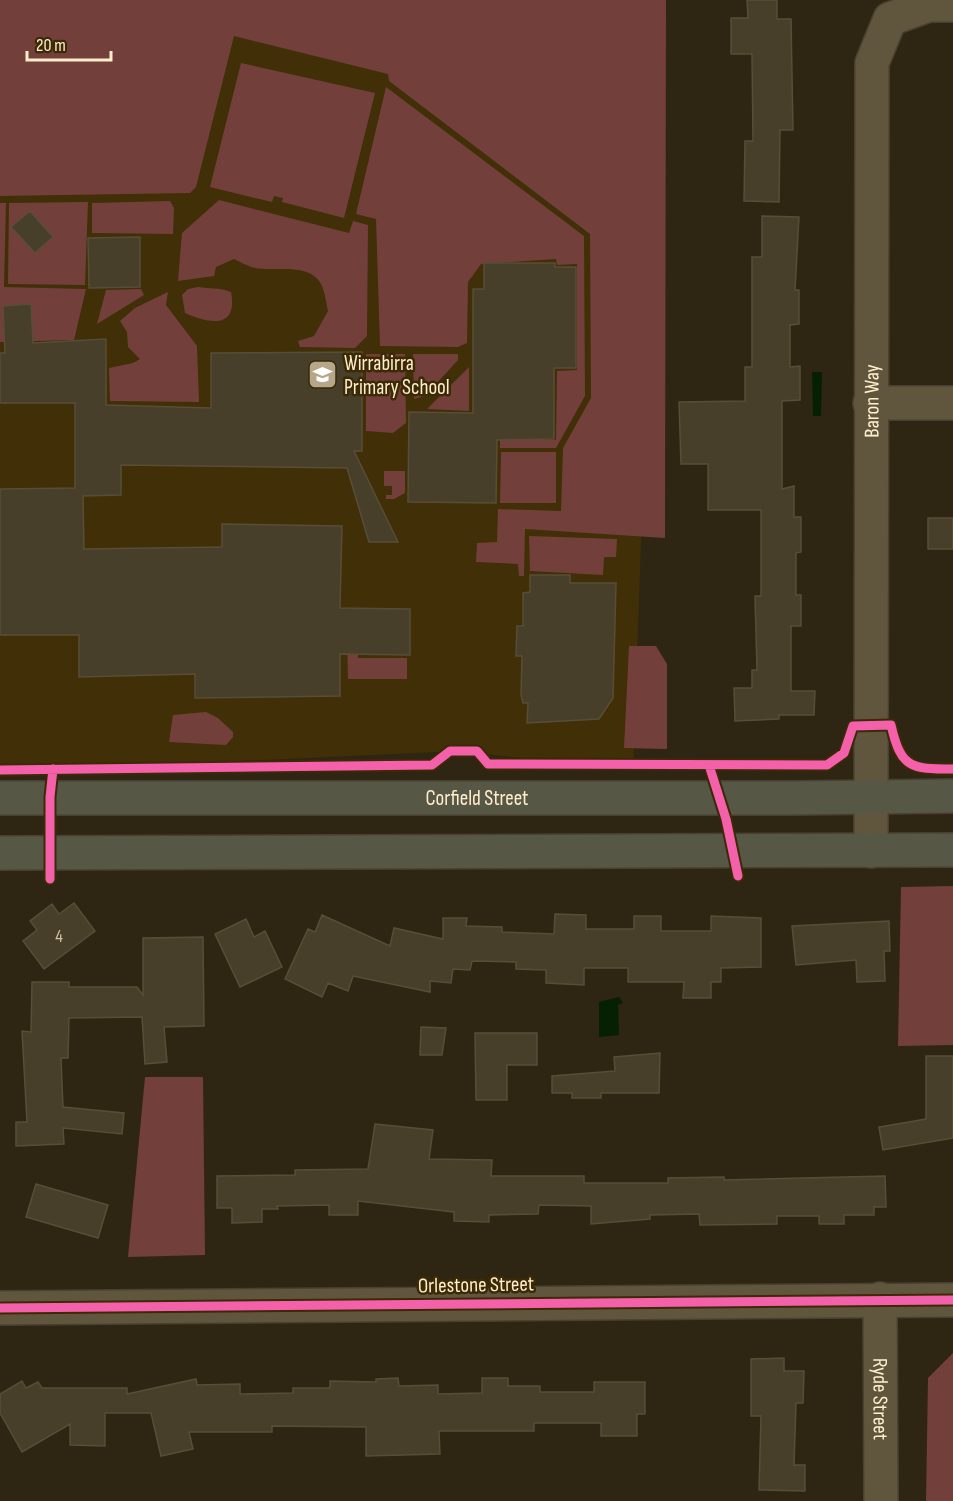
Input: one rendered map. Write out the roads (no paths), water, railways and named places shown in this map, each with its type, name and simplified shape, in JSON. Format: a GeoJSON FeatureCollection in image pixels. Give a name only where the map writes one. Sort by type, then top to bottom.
{"type":"FeatureCollection","features":[{"type":"Feature","properties":{"kind":"main road","name":"Corfield Street"},"geometry":{"type":"LineString","coordinates":[[0,798],[953,796]]}},
{"type":"Feature","properties":{"kind":"main road"},"geometry":{"type":"LineString","coordinates":[[0,853],[953,850]]}},
{"type":"Feature","properties":{"kind":"street","name":"Baron Way"},"geometry":{"type":"LineString","coordinates":[[871,851],[872,63],[890,19],[928,4],[953,5]]}},
{"type":"Feature","properties":{"kind":"street"},"geometry":{"type":"LineString","coordinates":[[870,403],[953,403]]}},
{"type":"Feature","properties":{"kind":"street","name":"Ryde Street"},"geometry":{"type":"LineString","coordinates":[[880,1299],[881,1501]]}},
{"type":"Feature","properties":{"kind":"street","name":"Orlestone Street"},"geometry":{"type":"LineString","coordinates":[[0,1308],[953,1300]]}},
{"type":"Feature","properties":{"kind":"place","name":"Wirrabirra Primary School"},"geometry":{"type":"Point","coordinates":[323,375]}}]}
